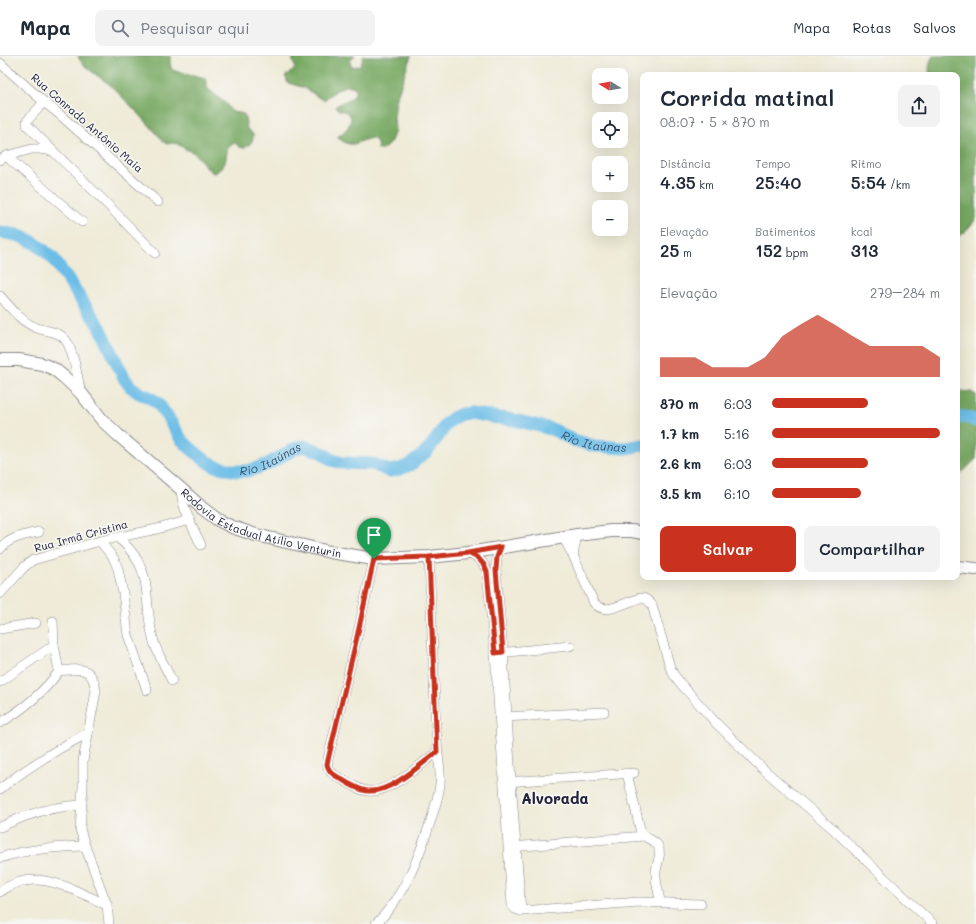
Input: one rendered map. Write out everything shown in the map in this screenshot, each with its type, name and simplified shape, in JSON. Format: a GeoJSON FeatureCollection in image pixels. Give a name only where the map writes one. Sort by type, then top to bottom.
{"type":"FeatureCollection","features":[{"type":"Feature","properties":{"kind":"main road","name":"Rodovia Estadual Atílio Venturin"},"geometry":{"type":"LineString","coordinates":[[0,360],[19,360],[42,364],[54,369],[81,393],[102,420],[202,508],[218,520],[232,527],[256,535],[330,552],[374,559],[429,557],[468,553],[563,537],[611,531],[640,532]]}},
{"type":"Feature","properties":{"kind":"main road"},"geometry":{"type":"LineString","coordinates":[[960,567],[976,568]]}},
{"type":"Feature","properties":{"kind":"street","name":"Rua Conrado Antônio Maia"},"geometry":{"type":"LineString","coordinates":[[0,63],[158,202]]}},
{"type":"Feature","properties":{"kind":"street"},"geometry":{"type":"LineString","coordinates":[[44,102],[27,121],[27,125],[155,253]]}},
{"type":"Feature","properties":{"kind":"street"},"geometry":{"type":"LineString","coordinates":[[3,158],[32,149],[53,151]]}},
{"type":"Feature","properties":{"kind":"street"},"geometry":{"type":"LineString","coordinates":[[3,158],[82,222]]}},
{"type":"Feature","properties":{"kind":"street"},"geometry":{"type":"LineString","coordinates":[[0,296],[24,322],[64,337],[75,362],[81,393]]}},
{"type":"Feature","properties":{"kind":"street"},"geometry":{"type":"LineString","coordinates":[[181,489],[182,501],[201,546]]}},
{"type":"Feature","properties":{"kind":"street","name":"Rua Irmã Cristina"},"geometry":{"type":"LineString","coordinates":[[0,594],[24,567],[33,560],[100,541],[157,529],[190,520]]}},
{"type":"Feature","properties":{"kind":"street"},"geometry":{"type":"LineString","coordinates":[[0,549],[11,540],[20,536],[39,532]]}},
{"type":"Feature","properties":{"kind":"street"},"geometry":{"type":"LineString","coordinates":[[573,555],[577,535]]}},
{"type":"Feature","properties":{"kind":"street"},"geometry":{"type":"LineString","coordinates":[[117,537],[126,545],[139,563],[147,592],[149,615],[156,647],[172,681]]}},
{"type":"Feature","properties":{"kind":"street"},"geometry":{"type":"LineString","coordinates":[[563,537],[573,555],[594,603],[598,607],[604,609],[609,609],[642,598],[652,604],[670,667],[674,675],[717,724],[763,769],[832,828],[933,924]]}},
{"type":"Feature","properties":{"kind":"street"},"geometry":{"type":"LineString","coordinates":[[100,541],[114,559],[118,569],[123,593],[128,635],[147,690]]}},
{"type":"Feature","properties":{"kind":"street"},"geometry":{"type":"LineString","coordinates":[[501,547],[497,557],[496,570],[499,653],[512,847],[512,905],[515,909],[521,911],[628,903],[660,902],[701,904]]}},
{"type":"Feature","properties":{"kind":"street"},"geometry":{"type":"LineString","coordinates":[[468,553],[478,558],[484,565],[487,572],[499,653]]}},
{"type":"Feature","properties":{"kind":"street"},"geometry":{"type":"LineString","coordinates":[[376,924],[399,896],[423,846],[439,792],[440,773],[437,752],[429,557]]}},
{"type":"Feature","properties":{"kind":"street"},"geometry":{"type":"LineString","coordinates":[[374,559],[328,759],[328,768],[333,774],[361,789],[368,792],[376,791],[385,789],[396,783],[437,752]]}},
{"type":"Feature","properties":{"kind":"street"},"geometry":{"type":"LineString","coordinates":[[53,621],[54,645],[59,671]]}},
{"type":"Feature","properties":{"kind":"street"},"geometry":{"type":"LineString","coordinates":[[0,629],[36,623]]}},
{"type":"Feature","properties":{"kind":"street"},"geometry":{"type":"LineString","coordinates":[[0,682],[54,645]]}},
{"type":"Feature","properties":{"kind":"street"},"geometry":{"type":"LineString","coordinates":[[499,653],[570,646]]}},
{"type":"Feature","properties":{"kind":"street"},"geometry":{"type":"LineString","coordinates":[[0,723],[14,715],[29,703],[59,671],[84,670],[93,677],[96,691],[83,761],[80,829],[106,905],[109,924]]}},
{"type":"Feature","properties":{"kind":"street"},"geometry":{"type":"LineString","coordinates":[[503,716],[604,712]]}},
{"type":"Feature","properties":{"kind":"street"},"geometry":{"type":"LineString","coordinates":[[0,789],[21,773],[61,747],[88,733]]}},
{"type":"Feature","properties":{"kind":"street"},"geometry":{"type":"LineString","coordinates":[[507,782],[630,773],[640,830],[644,836],[655,842],[660,851],[656,873],[660,902]]}},
{"type":"Feature","properties":{"kind":"street"},"geometry":{"type":"LineString","coordinates":[[0,828],[28,815],[68,805],[81,805]]}},
{"type":"Feature","properties":{"kind":"street"},"geometry":{"type":"LineString","coordinates":[[512,847],[644,836]]}},
{"type":"Feature","properties":{"kind":"street"},"geometry":{"type":"LineString","coordinates":[[0,858],[11,854],[34,850],[85,846]]}},
{"type":"Feature","properties":{"kind":"street"},"geometry":{"type":"LineString","coordinates":[[0,892],[15,883],[22,881],[50,881],[106,905]]}},
{"type":"Feature","properties":{"kind":"green space"},"geometry":{"type":"Polygon","coordinates":[[[78,56],[170,56],[172,70],[205,78],[207,88],[226,104],[231,111],[244,114],[247,128],[253,134],[252,141],[244,148],[239,147],[234,142],[228,147],[225,163],[217,172],[213,173],[194,153],[174,143],[166,144],[109,84],[87,68],[78,56]]]}},
{"type":"Feature","properties":{"kind":"green space"},"geometry":{"type":"Polygon","coordinates":[[[293,56],[355,56],[350,61],[351,67],[359,66],[363,56],[411,56],[396,99],[394,118],[395,131],[391,141],[386,147],[380,150],[377,149],[377,142],[372,138],[349,144],[337,137],[347,129],[350,124],[351,117],[347,112],[339,110],[335,107],[354,96],[356,89],[352,86],[340,88],[324,100],[305,88],[288,83],[285,76],[295,68],[293,56]]]}},
{"type":"Feature","properties":{"kind":"green space"},"geometry":{"type":"Polygon","coordinates":[[[933,56],[976,56],[976,219],[964,233],[960,235],[960,72],[929,72],[933,56]]]}},
{"type":"Feature","properties":{"kind":"green space"},"geometry":{"type":"Polygon","coordinates":[[[960,392],[971,392],[976,395],[976,459],[960,474],[960,392]]]}},
{"type":"Feature","properties":{"kind":"waterway","name":"Rio Itaúnas"},"geometry":{"type":"LineString","coordinates":[[0,232],[17,235],[27,239],[36,244],[53,258],[101,329],[124,378],[130,386],[139,393],[158,403],[181,439],[206,461],[215,466],[236,471],[247,471],[268,464],[296,448],[303,446],[323,453],[332,460],[342,463],[373,464],[389,471],[400,469],[410,465],[427,451],[445,425],[453,418],[461,414],[471,413],[514,420],[543,427],[554,430],[573,440],[594,446],[626,448],[640,446]]}},
{"type":"Feature","properties":{"kind":"waterway","name":"Rio Itaúnas"},"geometry":{"type":"LineString","coordinates":[[960,417],[966,417],[976,421]]}},
{"type":"Feature","properties":{"kind":"district","name":"Alvorada"},"geometry":{"type":"Point","coordinates":[555,799]}},
{"type":"Feature","properties":{"kind":"route"},"geometry":{"type":"LineString","coordinates":[[374,559],[327,764],[330,772],[368,792],[385,789],[396,783],[437,752],[429,557],[468,553],[478,558],[484,565],[487,572],[495,653],[503,652],[496,570],[497,557],[501,547],[468,553],[429,557],[374,559]]}}]}
